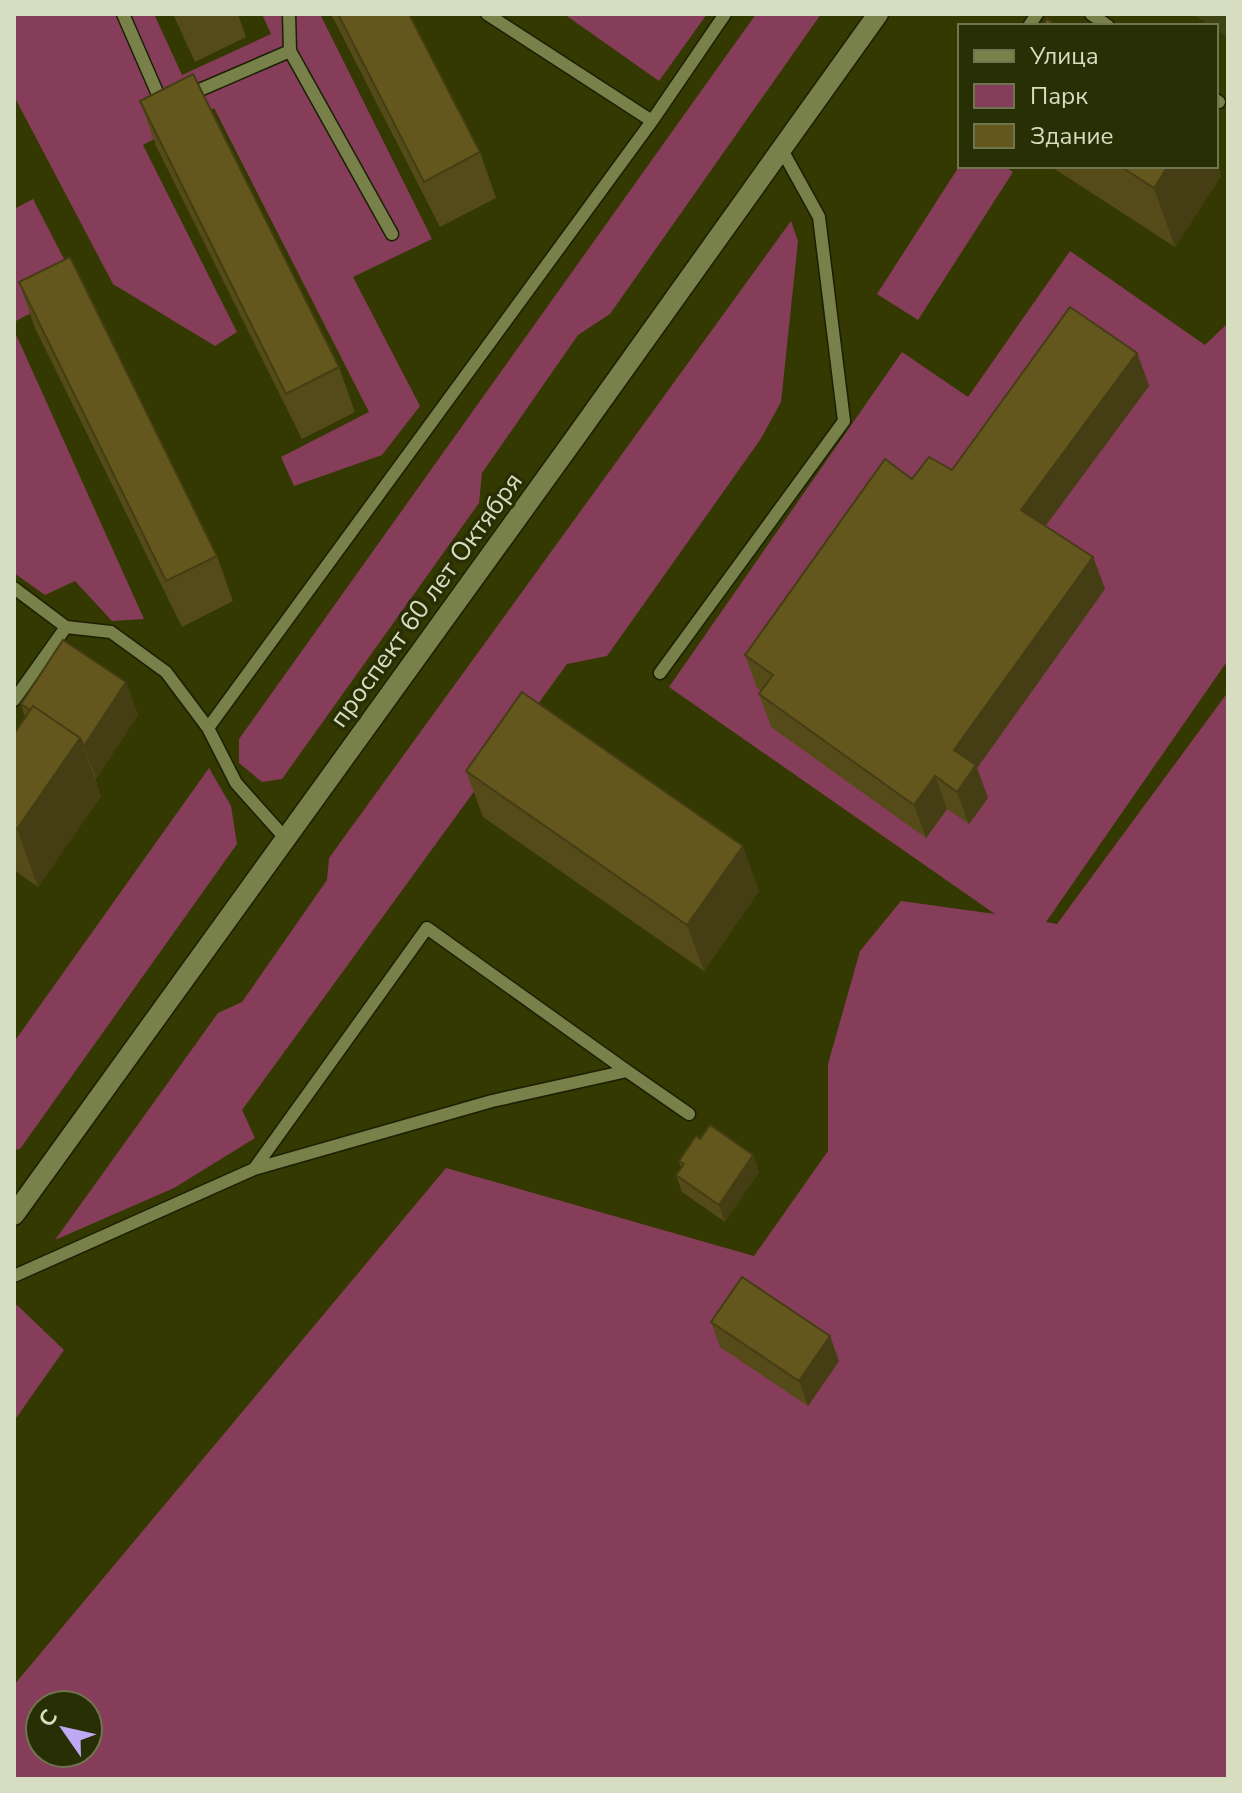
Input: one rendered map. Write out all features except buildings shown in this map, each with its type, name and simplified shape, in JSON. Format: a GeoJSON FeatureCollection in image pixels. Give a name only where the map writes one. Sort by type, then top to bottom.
{"type":"FeatureCollection","features":[{"type":"Feature","properties":{"kind":"main road","name":"проспект 60 лет Октября"},"geometry":{"type":"LineString","coordinates":[[14,1215],[878,14]]}},
{"type":"Feature","properties":{"kind":"lane"},"geometry":{"type":"LineString","coordinates":[[123,14],[164,106],[290,51]]}},
{"type":"Feature","properties":{"kind":"lane"},"geometry":{"type":"LineString","coordinates":[[289,14],[290,51],[392,234]]}},
{"type":"Feature","properties":{"kind":"lane"},"geometry":{"type":"LineString","coordinates":[[487,14],[652,121]]}},
{"type":"Feature","properties":{"kind":"lane"},"geometry":{"type":"LineString","coordinates":[[208,728],[652,121],[725,14]]}},
{"type":"Feature","properties":{"kind":"lane"},"geometry":{"type":"LineString","coordinates":[[660,673],[844,421],[819,217],[782,150]]}},
{"type":"Feature","properties":{"kind":"lane"},"geometry":{"type":"LineString","coordinates":[[14,588],[66,627],[111,632],[166,672],[208,728],[236,783],[286,839]]}},
{"type":"Feature","properties":{"kind":"lane"},"geometry":{"type":"LineString","coordinates":[[14,700],[66,627]]}},
{"type":"Feature","properties":{"kind":"lane"},"geometry":{"type":"LineString","coordinates":[[254,1169],[427,928],[689,1114]]}},
{"type":"Feature","properties":{"kind":"lane"},"geometry":{"type":"LineString","coordinates":[[14,1276],[254,1169],[492,1101],[627,1071]]}},
{"type":"Feature","properties":{"kind":"shaded area"},"geometry":{"type":"Polygon","coordinates":[[[1193,14],[1228,14],[1228,38],[1218,31],[1218,24],[1208,24],[1193,14]]]}},
{"type":"Feature","properties":{"kind":"green space"},"geometry":{"type":"Polygon","coordinates":[[[14,14],[154,14],[182,75],[271,34],[262,14],[320,14],[432,239],[353,277],[420,406],[382,455],[294,486],[281,457],[369,412],[214,108],[143,145],[237,332],[215,346],[113,284],[14,96],[14,14]]]}},
{"type":"Feature","properties":{"kind":"green space"},"geometry":{"type":"Polygon","coordinates":[[[564,14],[707,14],[659,81],[564,14]]]}},
{"type":"Feature","properties":{"kind":"green space"},"geometry":{"type":"Polygon","coordinates":[[[756,14],[821,14],[610,314],[578,335],[482,473],[479,503],[282,779],[262,782],[239,763],[239,739],[756,14]]]}},
{"type":"Feature","properties":{"kind":"green space"},"geometry":{"type":"Polygon","coordinates":[[[958,168],[1007,168],[1013,172],[918,320],[877,294],[958,168]]]}},
{"type":"Feature","properties":{"kind":"green space"},"geometry":{"type":"Polygon","coordinates":[[[33,199],[79,288],[14,322],[14,209],[33,199]]]}},
{"type":"Feature","properties":{"kind":"green space"},"geometry":{"type":"Polygon","coordinates":[[[791,221],[798,241],[781,402],[760,440],[607,656],[567,664],[242,1110],[255,1138],[174,1188],[55,1240],[218,1013],[242,1002],[327,880],[329,858],[791,221]]]}},
{"type":"Feature","properties":{"kind":"green space"},"geometry":{"type":"Polygon","coordinates":[[[1070,251],[1205,345],[1228,323],[1228,660],[1046,922],[1057,924],[1228,692],[1228,1779],[14,1779],[14,1685],[446,1168],[754,1256],[828,1151],[828,1064],[860,951],[901,901],[995,914],[669,687],[902,352],[968,397],[1070,251]]]}},
{"type":"Feature","properties":{"kind":"green space"},"geometry":{"type":"Polygon","coordinates":[[[14,330],[144,619],[112,621],[75,581],[45,595],[14,573],[14,330]]]}},
{"type":"Feature","properties":{"kind":"green space"},"geometry":{"type":"Polygon","coordinates":[[[209,768],[231,806],[237,844],[20,1149],[14,1150],[14,1042],[209,768]]]}},
{"type":"Feature","properties":{"kind":"green space"},"geometry":{"type":"Polygon","coordinates":[[[17,1305],[64,1350],[14,1421],[14,1307],[17,1305]]]}}]}
